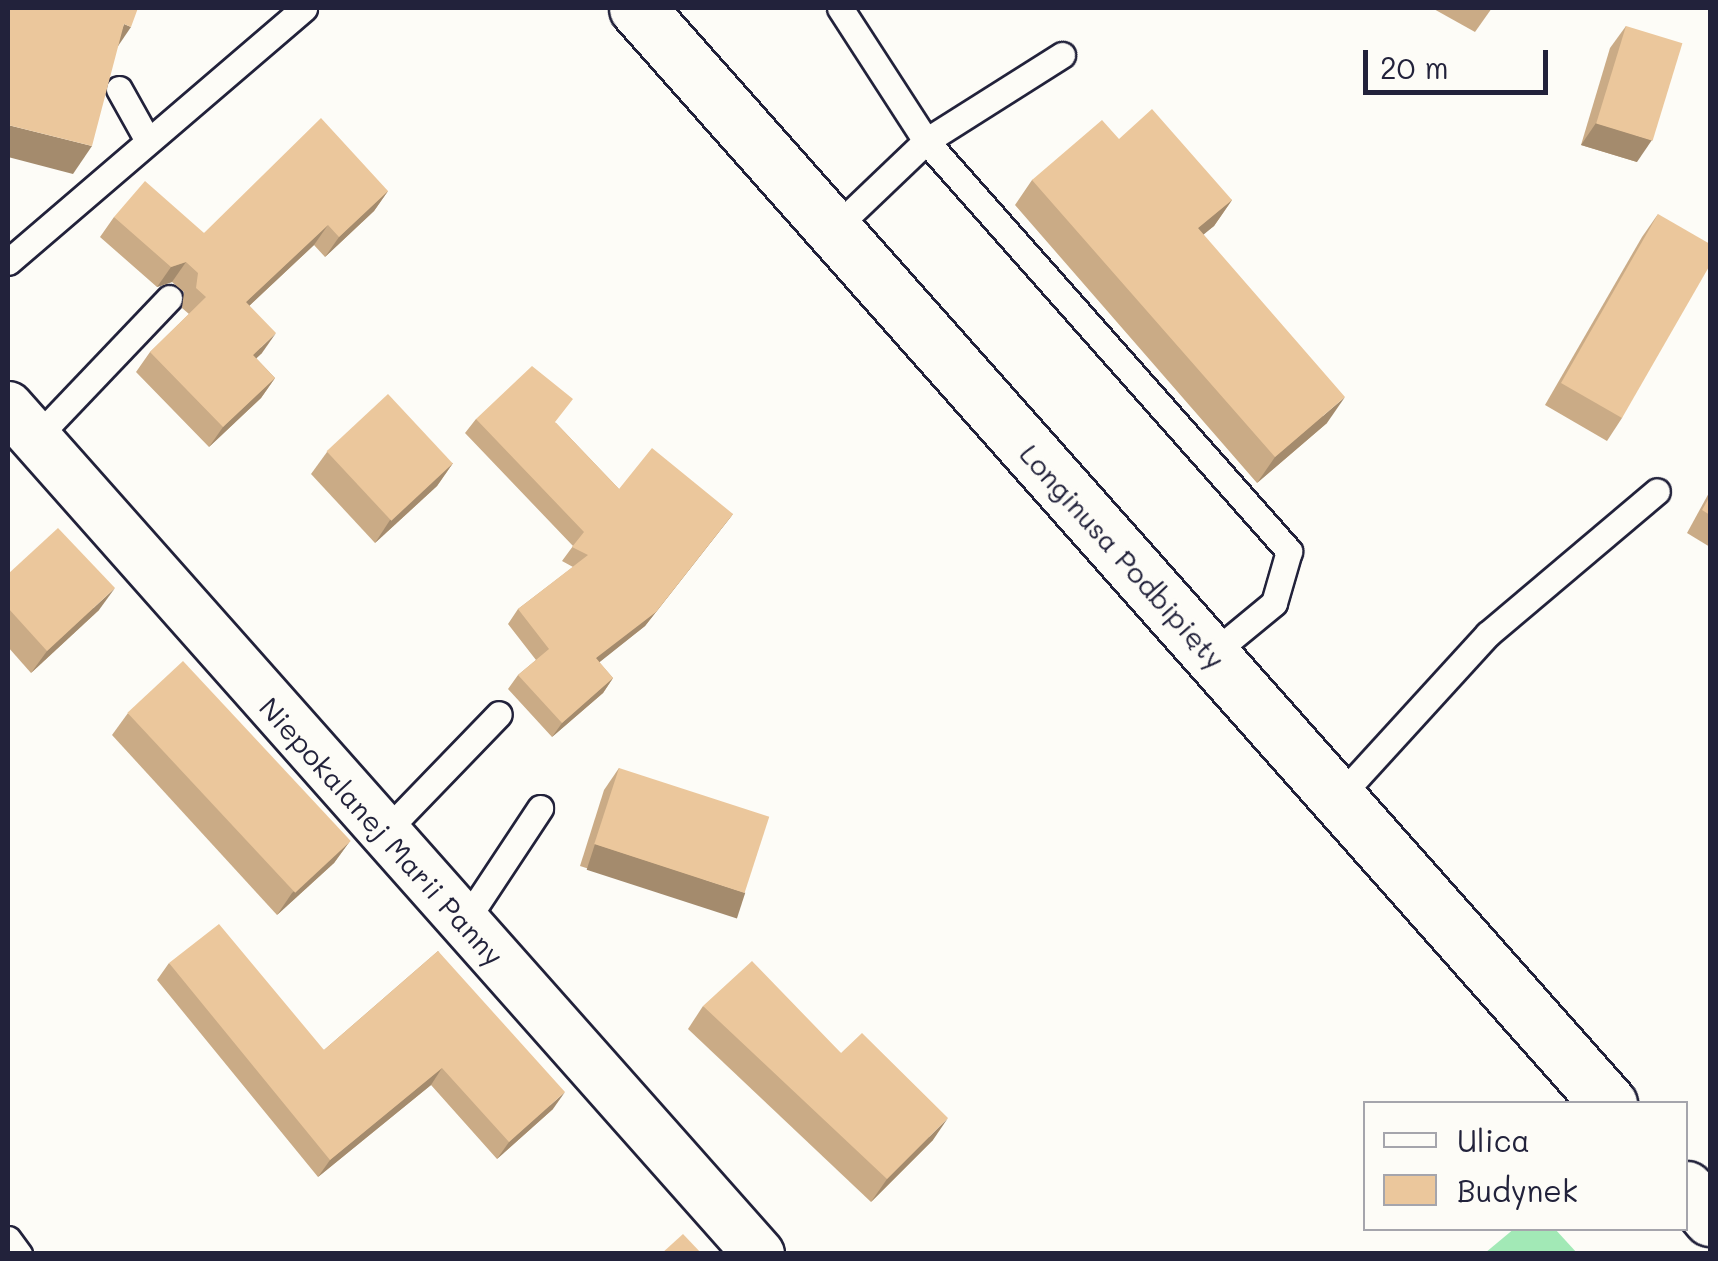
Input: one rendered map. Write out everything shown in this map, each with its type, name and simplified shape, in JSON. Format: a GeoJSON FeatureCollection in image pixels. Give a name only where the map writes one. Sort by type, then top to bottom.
{"type":"FeatureCollection","features":[{"type":"Feature","properties":{"kind":"street","name":"Longinusa Podbipięty"},"geometry":{"type":"LineString","coordinates":[[637,8],[1607,1101]]}},
{"type":"Feature","properties":{"kind":"street","name":"Niepokalanej Marii Panny"},"geometry":{"type":"LineString","coordinates":[[21,423],[759,1254]]}},
{"type":"Feature","properties":{"kind":"street"},"geometry":{"type":"LineString","coordinates":[[1688,1192],[1710,1218]]}},
{"type":"Feature","properties":{"kind":"lane"},"geometry":{"type":"LineString","coordinates":[[8,262],[304,8]]}},
{"type":"Feature","properties":{"kind":"lane"},"geometry":{"type":"LineString","coordinates":[[840,8],[926,141],[1289,552],[1274,604],[1211,655]]}},
{"type":"Feature","properties":{"kind":"lane"},"geometry":{"type":"LineString","coordinates":[[834,230],[926,141],[1062,55]]}},
{"type":"Feature","properties":{"kind":"lane"},"geometry":{"type":"LineString","coordinates":[[120,89],[147,139]]}},
{"type":"Feature","properties":{"kind":"lane"},"geometry":{"type":"LineString","coordinates":[[21,423],[168,298]]}},
{"type":"Feature","properties":{"kind":"lane"},"geometry":{"type":"LineString","coordinates":[[1338,798],[1488,634],[1657,490]]}},
{"type":"Feature","properties":{"kind":"lane"},"geometry":{"type":"LineString","coordinates":[[384,834],[499,714]]}},
{"type":"Feature","properties":{"kind":"lane"},"geometry":{"type":"LineString","coordinates":[[464,923],[540,808]]}},
{"type":"Feature","properties":{"kind":"lane"},"geometry":{"type":"LineString","coordinates":[[8,1239],[19,1254]]}},
{"type":"Feature","properties":{"kind":"green space"},"geometry":{"type":"Polygon","coordinates":[[[1511,1231],[1557,1231],[1577,1253],[1485,1253],[1511,1231]]]}},
{"type":"Feature","properties":{"kind":"building"},"geometry":{"type":"Polygon","coordinates":[[[8,8],[138,8],[131,27],[124,24],[92,146],[8,125],[8,8]]]}},
{"type":"Feature","properties":{"kind":"building"},"geometry":{"type":"Polygon","coordinates":[[[1626,26],[1682,43],[1653,141],[1596,124],[1626,26]]]}},
{"type":"Feature","properties":{"kind":"building"},"geometry":{"type":"Polygon","coordinates":[[[1152,109],[1232,200],[1198,228],[1345,397],[1275,457],[1032,180],[1102,120],[1119,139],[1152,109]]]}},
{"type":"Feature","properties":{"kind":"building"},"geometry":{"type":"Polygon","coordinates":[[[321,118],[388,191],[339,237],[328,225],[246,302],[276,333],[253,355],[275,378],[223,427],[150,352],[206,297],[196,288],[198,273],[186,262],[171,267],[114,217],[145,181],[204,233],[321,118]]]}},
{"type":"Feature","properties":{"kind":"building"},"geometry":{"type":"Polygon","coordinates":[[[1658,214],[1710,244],[1710,265],[1622,418],[1561,383],[1658,214]]]}},
{"type":"Feature","properties":{"kind":"building"},"geometry":{"type":"Polygon","coordinates":[[[532,366],[573,399],[555,422],[619,489],[652,448],[733,514],[656,612],[596,658],[613,678],[562,723],[518,675],[549,649],[518,609],[588,555],[572,547],[584,532],[476,419],[532,366]]]}},
{"type":"Feature","properties":{"kind":"building"},"geometry":{"type":"Polygon","coordinates":[[[388,394],[453,463],[391,521],[327,451],[388,394]]]}},
{"type":"Feature","properties":{"kind":"building"},"geometry":{"type":"Polygon","coordinates":[[[1710,496],[1710,515],[1702,510],[1710,496]]]}},
{"type":"Feature","properties":{"kind":"building"},"geometry":{"type":"Polygon","coordinates":[[[58,528],[115,588],[47,651],[8,608],[8,574],[58,528]]]}},
{"type":"Feature","properties":{"kind":"building"},"geometry":{"type":"Polygon","coordinates":[[[183,661],[351,841],[295,893],[127,713],[183,661]]]}},
{"type":"Feature","properties":{"kind":"building"},"geometry":{"type":"Polygon","coordinates":[[[619,768],[769,817],[745,893],[594,844],[619,768]]]}},
{"type":"Feature","properties":{"kind":"building"},"geometry":{"type":"Polygon","coordinates":[[[219,924],[324,1050],[438,951],[565,1092],[509,1142],[442,1068],[330,1160],[169,963],[219,924]]]}},
{"type":"Feature","properties":{"kind":"building"},"geometry":{"type":"Polygon","coordinates":[[[752,961],[841,1053],[862,1033],[948,1118],[887,1179],[703,1006],[752,961]]]}},
{"type":"Feature","properties":{"kind":"building"},"geometry":{"type":"Polygon","coordinates":[[[683,1234],[702,1254],[661,1254],[683,1234]]]}}]}
